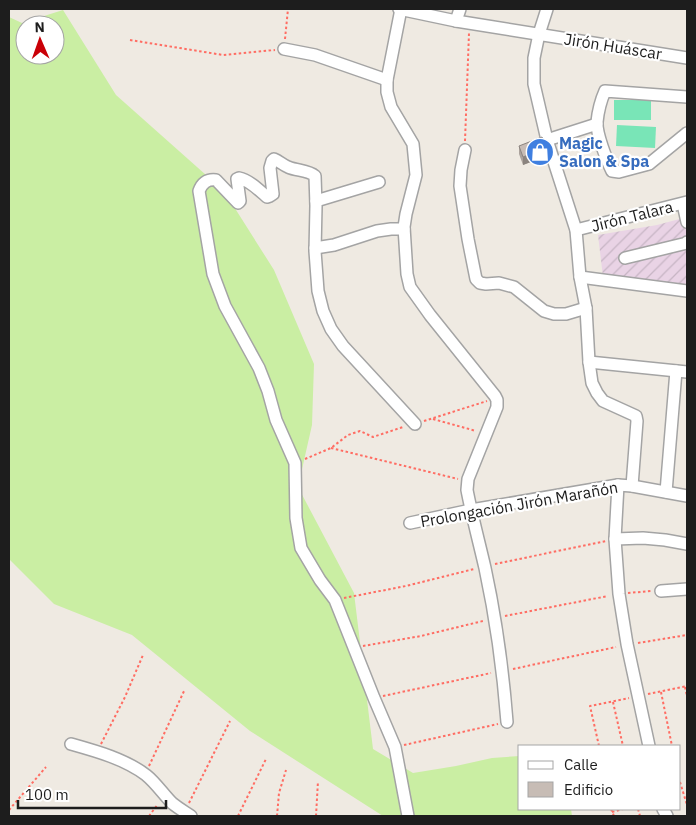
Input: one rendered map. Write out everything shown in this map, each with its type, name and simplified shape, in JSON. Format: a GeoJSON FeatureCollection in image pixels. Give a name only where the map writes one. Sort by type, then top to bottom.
{"type":"FeatureCollection","features":[{"type":"Feature","properties":{"kind":"street"},"geometry":{"type":"LineString","coordinates":[[400,9],[386,92],[391,107],[413,144],[416,175],[404,229],[407,274],[410,287],[497,400],[497,406],[468,481],[467,490],[495,618],[503,671],[507,722]]}},
{"type":"Feature","properties":{"kind":"street","name":"Jirón Huáscar"},"geometry":{"type":"LineString","coordinates":[[400,9],[456,21],[687,58]]}},
{"type":"Feature","properties":{"kind":"street"},"geometry":{"type":"LineString","coordinates":[[456,21],[460,9]]}},
{"type":"Feature","properties":{"kind":"street"},"geometry":{"type":"LineString","coordinates":[[547,9],[538,34],[534,58],[534,84],[547,140],[576,230],[580,277],[586,308],[592,383],[603,401],[636,416],[632,486]]}},
{"type":"Feature","properties":{"kind":"street"},"geometry":{"type":"LineString","coordinates":[[284,49],[315,55],[387,80]]}},
{"type":"Feature","properties":{"kind":"street"},"geometry":{"type":"LineString","coordinates":[[687,97],[605,91],[597,124],[608,163],[612,171],[619,172],[649,164],[687,133]]}},
{"type":"Feature","properties":{"kind":"street"},"geometry":{"type":"LineString","coordinates":[[547,140],[597,124]]}},
{"type":"Feature","properties":{"kind":"street"},"geometry":{"type":"LineString","coordinates":[[464,150],[460,186],[476,279],[480,283],[499,283],[514,288],[544,311],[554,314],[566,314],[586,308]]}},
{"type":"Feature","properties":{"kind":"street"},"geometry":{"type":"LineString","coordinates":[[408,816],[395,747],[335,600],[320,580],[301,548],[296,518],[295,463],[276,420],[259,368],[224,306],[213,274],[199,192],[205,181],[210,179],[216,180],[238,203],[240,201],[237,179],[239,178],[242,178],[267,197],[273,194],[270,168],[274,159],[290,168],[310,172],[315,176],[315,248],[318,290],[323,311],[331,329],[343,346],[415,424]]}},
{"type":"Feature","properties":{"kind":"street"},"geometry":{"type":"LineString","coordinates":[[316,201],[379,182]]}},
{"type":"Feature","properties":{"kind":"street"},"geometry":{"type":"LineString","coordinates":[[685,203],[687,222]]}},
{"type":"Feature","properties":{"kind":"street","name":"Jirón Talara"},"geometry":{"type":"LineString","coordinates":[[576,230],[685,203]]}},
{"type":"Feature","properties":{"kind":"street"},"geometry":{"type":"LineString","coordinates":[[315,248],[334,246],[377,231],[404,229]]}},
{"type":"Feature","properties":{"kind":"street"},"geometry":{"type":"LineString","coordinates":[[625,258],[687,242]]}},
{"type":"Feature","properties":{"kind":"street"},"geometry":{"type":"LineString","coordinates":[[580,277],[687,291]]}},
{"type":"Feature","properties":{"kind":"street"},"geometry":{"type":"LineString","coordinates":[[589,362],[682,371],[666,492]]}},
{"type":"Feature","properties":{"kind":"street"},"geometry":{"type":"LineString","coordinates":[[618,485],[615,539],[619,594],[627,644],[649,745]]}},
{"type":"Feature","properties":{"kind":"street","name":"Prolongación Jirón Marañón"},"geometry":{"type":"LineString","coordinates":[[410,523],[471,510],[618,485],[687,496]]}},
{"type":"Feature","properties":{"kind":"street"},"geometry":{"type":"LineString","coordinates":[[615,539],[643,538],[687,544]]}},
{"type":"Feature","properties":{"kind":"street"},"geometry":{"type":"LineString","coordinates":[[661,591],[687,589]]}},
{"type":"Feature","properties":{"kind":"street"},"geometry":{"type":"LineString","coordinates":[[71,744],[127,764],[145,774],[168,798],[188,814]]}},
{"type":"Feature","properties":{"kind":"path"},"geometry":{"type":"LineString","coordinates":[[130,40],[223,56],[284,49],[288,9]]}},
{"type":"Feature","properties":{"kind":"path"},"geometry":{"type":"LineString","coordinates":[[464,150],[470,23]]}},
{"type":"Feature","properties":{"kind":"path"},"geometry":{"type":"LineString","coordinates":[[295,463],[330,448],[348,435],[360,431],[373,437],[496,398]]}},
{"type":"Feature","properties":{"kind":"path"},"geometry":{"type":"LineString","coordinates":[[431,418],[486,433]]}},
{"type":"Feature","properties":{"kind":"path"},"geometry":{"type":"LineString","coordinates":[[330,448],[468,481]]}},
{"type":"Feature","properties":{"kind":"path"},"geometry":{"type":"LineString","coordinates":[[354,648],[421,636],[495,618],[619,594],[661,591]]}},
{"type":"Feature","properties":{"kind":"path"},"geometry":{"type":"LineString","coordinates":[[374,698],[627,644],[687,635]]}},
{"type":"Feature","properties":{"kind":"path"},"geometry":{"type":"LineString","coordinates":[[97,752],[143,656]]}},
{"type":"Feature","properties":{"kind":"path"},"geometry":{"type":"LineString","coordinates":[[685,687],[687,696]]}},
{"type":"Feature","properties":{"kind":"path"},"geometry":{"type":"LineString","coordinates":[[145,774],[185,688]]}},
{"type":"Feature","properties":{"kind":"path"},"geometry":{"type":"LineString","coordinates":[[661,692],[672,745]]}},
{"type":"Feature","properties":{"kind":"path"},"geometry":{"type":"LineString","coordinates":[[613,701],[623,745]]}},
{"type":"Feature","properties":{"kind":"path"},"geometry":{"type":"LineString","coordinates":[[590,706],[599,745]]}},
{"type":"Feature","properties":{"kind":"path"},"geometry":{"type":"LineString","coordinates":[[188,814],[230,721]]}},
{"type":"Feature","properties":{"kind":"path"},"geometry":{"type":"LineString","coordinates":[[395,747],[507,722]]}},
{"type":"Feature","properties":{"kind":"path"},"geometry":{"type":"LineString","coordinates":[[238,816],[266,759]]}},
{"type":"Feature","properties":{"kind":"path"},"geometry":{"type":"LineString","coordinates":[[9,810],[46,767]]}},
{"type":"Feature","properties":{"kind":"path"},"geometry":{"type":"LineString","coordinates":[[277,816],[279,793],[286,770]]}},
{"type":"Feature","properties":{"kind":"path"},"geometry":{"type":"LineString","coordinates":[[316,816],[318,781]]}},
{"type":"Feature","properties":{"kind":"path"},"geometry":{"type":"LineString","coordinates":[[681,785],[687,805]]}},
{"type":"Feature","properties":{"kind":"path"},"geometry":{"type":"LineString","coordinates":[[149,816],[157,804],[168,798]]}},
{"type":"Feature","properties":{"kind":"path"},"geometry":{"type":"LineString","coordinates":[[614,816],[612,812],[619,810]]}},
{"type":"Feature","properties":{"kind":"shaded area"},"geometry":{"type":"Polygon","coordinates":[[[687,217],[687,285],[603,277],[598,235],[657,225],[687,217]]]}},
{"type":"Feature","properties":{"kind":"green space"},"geometry":{"type":"Polygon","coordinates":[[[63,10],[116,95],[224,191],[274,270],[314,364],[312,425],[298,487],[354,593],[373,749],[413,773],[492,758],[518,756],[518,810],[571,810],[572,816],[383,816],[250,731],[132,635],[54,604],[9,559],[9,17],[15,20],[15,65],[65,65],[65,15],[47,15],[63,10]]]}},
{"type":"Feature","properties":{"kind":"green space"},"geometry":{"type":"Polygon","coordinates":[[[614,100],[651,100],[651,120],[614,120],[614,100]]]}},
{"type":"Feature","properties":{"kind":"green space"},"geometry":{"type":"Polygon","coordinates":[[[617,125],[656,127],[655,148],[616,146],[617,125]]]}},
{"type":"Feature","properties":{"kind":"building"},"geometry":{"type":"Polygon","coordinates":[[[542,137],[546,148],[523,157],[519,146],[542,137]]]}},
{"type":"Feature","properties":{"kind":"place","name":"Magic Salon & Spa"},"geometry":{"type":"Point","coordinates":[540,152]}}]}
